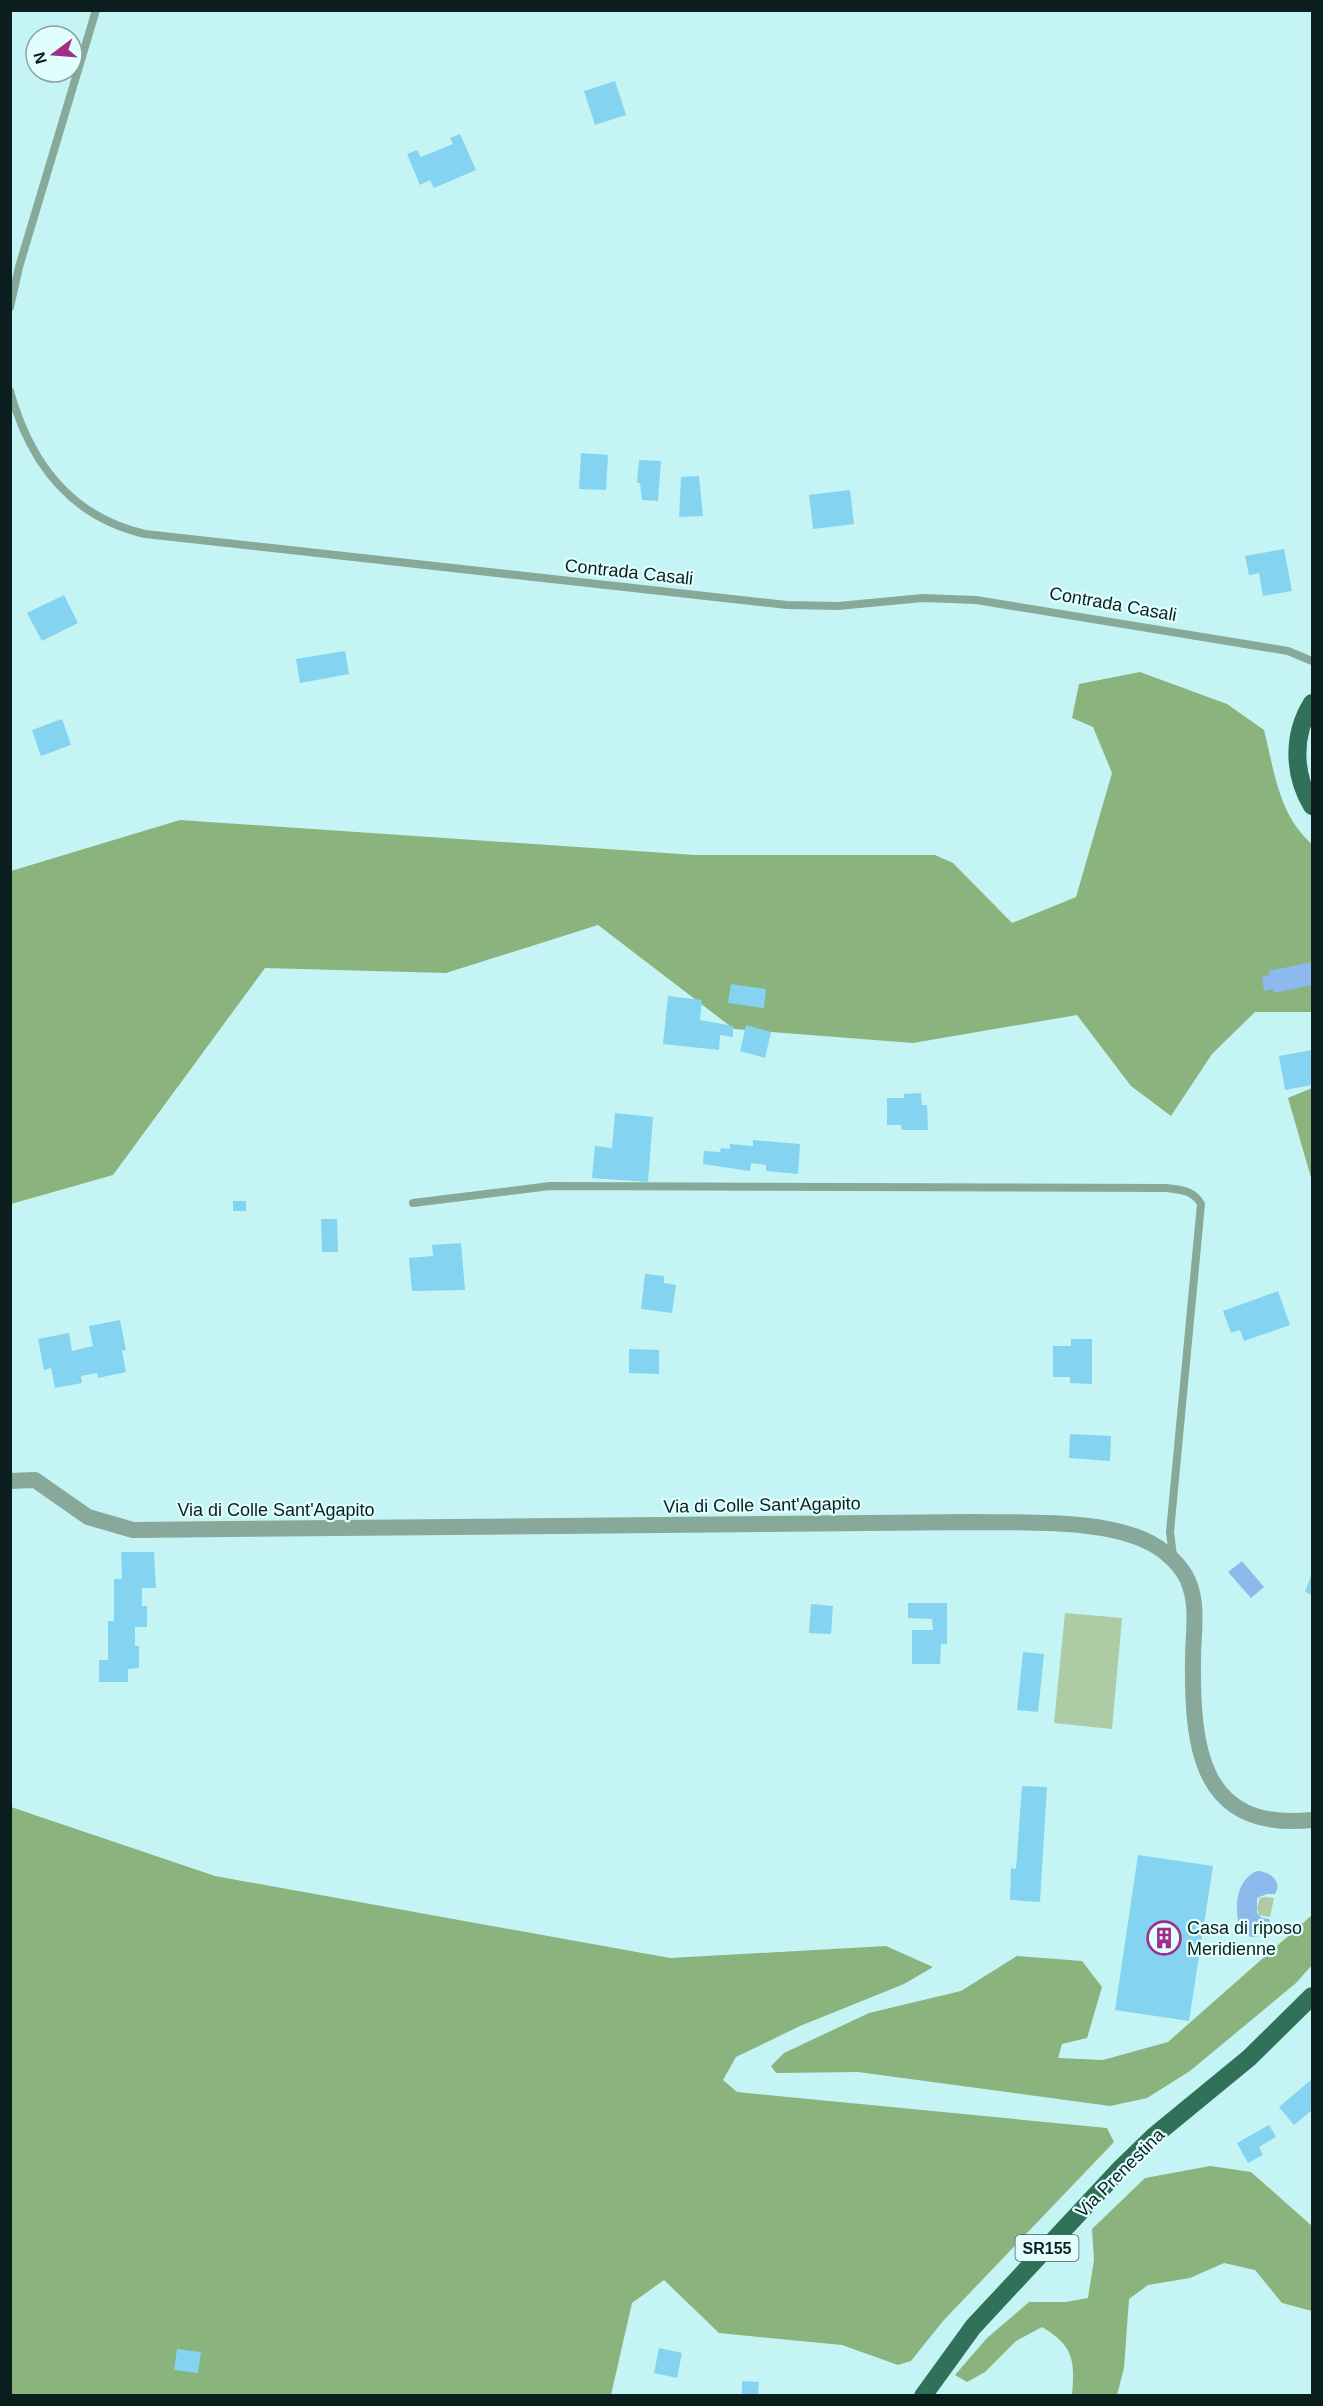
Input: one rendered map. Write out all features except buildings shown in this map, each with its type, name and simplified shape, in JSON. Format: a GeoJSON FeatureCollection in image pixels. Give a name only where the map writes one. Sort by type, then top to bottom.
{"type":"FeatureCollection","features":[{"type":"Feature","properties":{"kind":"main road"},"geometry":{"type":"LineString","coordinates":[[1312,703],[1302,725],[1297,755],[1300,778],[1312,806]]}},
{"type":"Feature","properties":{"kind":"main road","name":"Via Prenestina"},"geometry":{"type":"LineString","coordinates":[[923,2396],[952,2353],[1144,2145],[1249,2058],[1312,1996]]}},
{"type":"Feature","properties":{"kind":"street","name":"Via di Colle Sant'Agapito"},"geometry":{"type":"LineString","coordinates":[[10,1481],[36,1480],[87,1517],[133,1530],[1014,1523],[1123,1532],[1144,1540],[1173,1559],[1186,1577],[1192,1594],[1195,1727],[1199,1753],[1208,1774],[1226,1798],[1245,1812],[1279,1822],[1312,1820]]}},
{"type":"Feature","properties":{"kind":"lane"},"geometry":{"type":"LineString","coordinates":[[10,307],[18,267],[96,10]]}},
{"type":"Feature","properties":{"kind":"lane","name":"Contrada Casali"},"geometry":{"type":"LineString","coordinates":[[10,391],[26,435],[63,491],[102,519],[145,534],[787,605],[838,606],[924,598],[993,601],[1288,651],[1312,660]]}},
{"type":"Feature","properties":{"kind":"lane"},"geometry":{"type":"LineString","coordinates":[[413,1203],[550,1186],[1166,1188],[1187,1191],[1197,1196],[1201,1204],[1170,1532],[1173,1559]]}},
{"type":"Feature","properties":{"kind":"green space"},"geometry":{"type":"Polygon","coordinates":[[[1140,672],[1227,704],[1264,730],[1279,792],[1292,820],[1312,844],[1312,1012],[1255,1012],[1212,1054],[1171,1116],[1131,1086],[1077,1015],[913,1043],[734,1029],[598,925],[446,973],[265,968],[113,1175],[11,1204],[11,871],[180,820],[695,855],[935,855],[953,863],[1012,923],[1076,897],[1112,773],[1093,727],[1072,718],[1079,684],[1140,672]]]}},
{"type":"Feature","properties":{"kind":"green space"},"geometry":{"type":"Polygon","coordinates":[[[1312,1088],[1312,1181],[1288,1098],[1312,1088]]]}},
{"type":"Feature","properties":{"kind":"green space"},"geometry":{"type":"Polygon","coordinates":[[[1065,1613],[1122,1618],[1112,1729],[1054,1723],[1065,1613]]]}},
{"type":"Feature","properties":{"kind":"green space"},"geometry":{"type":"Polygon","coordinates":[[[11,1807],[215,1876],[670,1958],[886,1946],[933,1967],[904,1984],[800,2026],[736,2057],[723,2080],[737,2092],[1107,2128],[1114,2142],[943,2321],[911,2361],[898,2365],[842,2345],[719,2333],[664,2280],[632,2303],[611,2395],[11,2396],[11,1807]]]}},
{"type":"Feature","properties":{"kind":"green space"},"geometry":{"type":"Polygon","coordinates":[[[1260,1898],[1274,1898],[1270,1917],[1259,1915],[1257,1908],[1260,1898]]]}},
{"type":"Feature","properties":{"kind":"green space"},"geometry":{"type":"Polygon","coordinates":[[[1312,1915],[1312,1965],[1296,1983],[1190,2071],[1147,2098],[1110,2106],[858,2072],[776,2073],[771,2066],[784,2053],[869,2013],[961,1991],[1017,1956],[1082,1961],[1102,1987],[1087,2038],[1062,2044],[1058,2058],[1103,2060],[1168,2042],[1312,1915]]]}},
{"type":"Feature","properties":{"kind":"green space"},"geometry":{"type":"Polygon","coordinates":[[[1210,2166],[1251,2172],[1312,2226],[1312,2311],[1282,2303],[1255,2270],[1224,2263],[1190,2278],[1148,2285],[1129,2299],[1124,2368],[1117,2395],[1072,2395],[1073,2373],[1070,2355],[1061,2341],[1042,2327],[1016,2341],[985,2372],[967,2382],[955,2375],[987,2338],[1029,2302],[1066,2302],[1088,2298],[1094,2260],[1092,2229],[1145,2178],[1210,2166]]]}},
{"type":"Feature","properties":{"kind":"water"},"geometry":{"type":"Polygon","coordinates":[[[1312,962],[1312,985],[1274,993],[1273,989],[1264,991],[1262,977],[1270,975],[1269,971],[1312,962]]]}},
{"type":"Feature","properties":{"kind":"water"},"geometry":{"type":"Polygon","coordinates":[[[1242,1561],[1264,1587],[1251,1598],[1228,1572],[1242,1561]]]}},
{"type":"Feature","properties":{"kind":"water"},"geometry":{"type":"Polygon","coordinates":[[[1257,1871],[1274,1878],[1277,1889],[1275,1894],[1257,1898],[1257,1913],[1262,1918],[1269,1919],[1271,1924],[1261,1936],[1251,1937],[1241,1931],[1237,1906],[1240,1889],[1244,1882],[1257,1871]]]}},
{"type":"Feature","properties":{"kind":"place","name":"Casa di riposo Meridienne"},"geometry":{"type":"Point","coordinates":[1164,1938]}}]}
